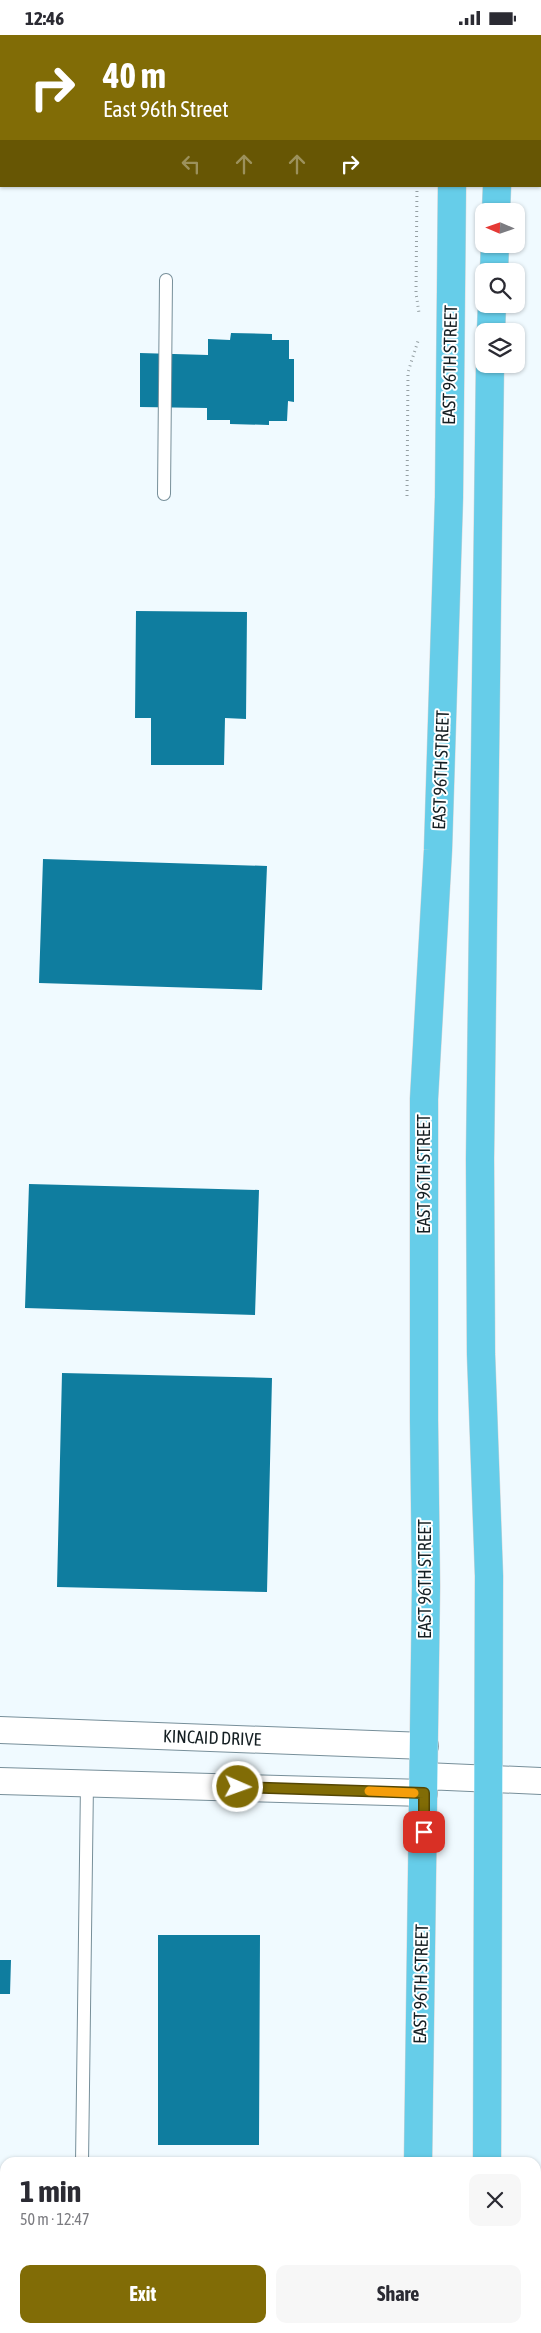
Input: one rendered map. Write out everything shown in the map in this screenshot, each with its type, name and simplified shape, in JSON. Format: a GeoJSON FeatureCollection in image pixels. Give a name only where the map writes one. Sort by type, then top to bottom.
{"type":"FeatureCollection","features":[{"type":"Feature","properties":{"kind":"main road","name":"EAST 96TH STREET"},"geometry":{"type":"LineString","coordinates":[[418,2157],[425,1785],[424,1099],[438,850],[449,517],[452,187]]}},
{"type":"Feature","properties":{"kind":"main road"},"geometry":{"type":"LineString","coordinates":[[496,203],[497,187]]}},
{"type":"Feature","properties":{"kind":"main road"},"geometry":{"type":"LineString","coordinates":[[487,2157],[489,1576],[481,1354],[480,1159],[490,373]]}},
{"type":"Feature","properties":{"kind":"street","name":"KINCAID DRIVE"},"geometry":{"type":"LineString","coordinates":[[0,1730],[425,1746]]}},
{"type":"Feature","properties":{"kind":"street"},"geometry":{"type":"LineString","coordinates":[[0,1781],[425,1785],[454,1777],[541,1781]]}},
{"type":"Feature","properties":{"kind":"lane"},"geometry":{"type":"LineString","coordinates":[[164,494],[166,280]]}},
{"type":"Feature","properties":{"kind":"lane"},"geometry":{"type":"LineString","coordinates":[[82,2157],[87,1783]]}},
{"type":"Feature","properties":{"kind":"path"},"geometry":{"type":"LineString","coordinates":[[417,187],[416,293],[421,318]]}},
{"type":"Feature","properties":{"kind":"path"},"geometry":{"type":"LineString","coordinates":[[407,496],[408,372],[421,331]]}},
{"type":"Feature","properties":{"kind":"building"},"geometry":{"type":"Polygon","coordinates":[[[231,333],[272,334],[272,340],[289,340],[289,359],[294,359],[294,402],[288,401],[287,421],[269,421],[269,425],[230,424],[230,420],[207,420],[207,408],[140,407],[140,353],[208,355],[208,339],[230,340],[231,333]]]}},
{"type":"Feature","properties":{"kind":"building"},"geometry":{"type":"Polygon","coordinates":[[[136,611],[247,612],[246,719],[225,718],[224,765],[151,765],[151,718],[135,718],[136,611]]]}},
{"type":"Feature","properties":{"kind":"building"},"geometry":{"type":"Polygon","coordinates":[[[43,859],[267,866],[262,990],[39,983],[43,859]]]}},
{"type":"Feature","properties":{"kind":"building"},"geometry":{"type":"Polygon","coordinates":[[[29,1184],[259,1190],[255,1315],[25,1308],[29,1184]]]}},
{"type":"Feature","properties":{"kind":"building"},"geometry":{"type":"Polygon","coordinates":[[[62,1373],[272,1378],[267,1592],[57,1587],[62,1373]]]}},
{"type":"Feature","properties":{"kind":"building"},"geometry":{"type":"Polygon","coordinates":[[[158,1935],[260,1935],[259,2145],[158,2145],[158,1935]]]}},
{"type":"Feature","properties":{"kind":"building"},"geometry":{"type":"Polygon","coordinates":[[[0,1960],[11,1960],[10,1994],[0,1994],[0,1960]]]}},
{"type":"Feature","properties":{"kind":"slow traffic"},"geometry":{"type":"LineString","coordinates":[[369,1791],[414,1793]]}},
{"type":"Feature","properties":{"kind":"route"},"geometry":{"type":"LineString","coordinates":[[238,1787],[424,1793],[424,1832]]}}]}
